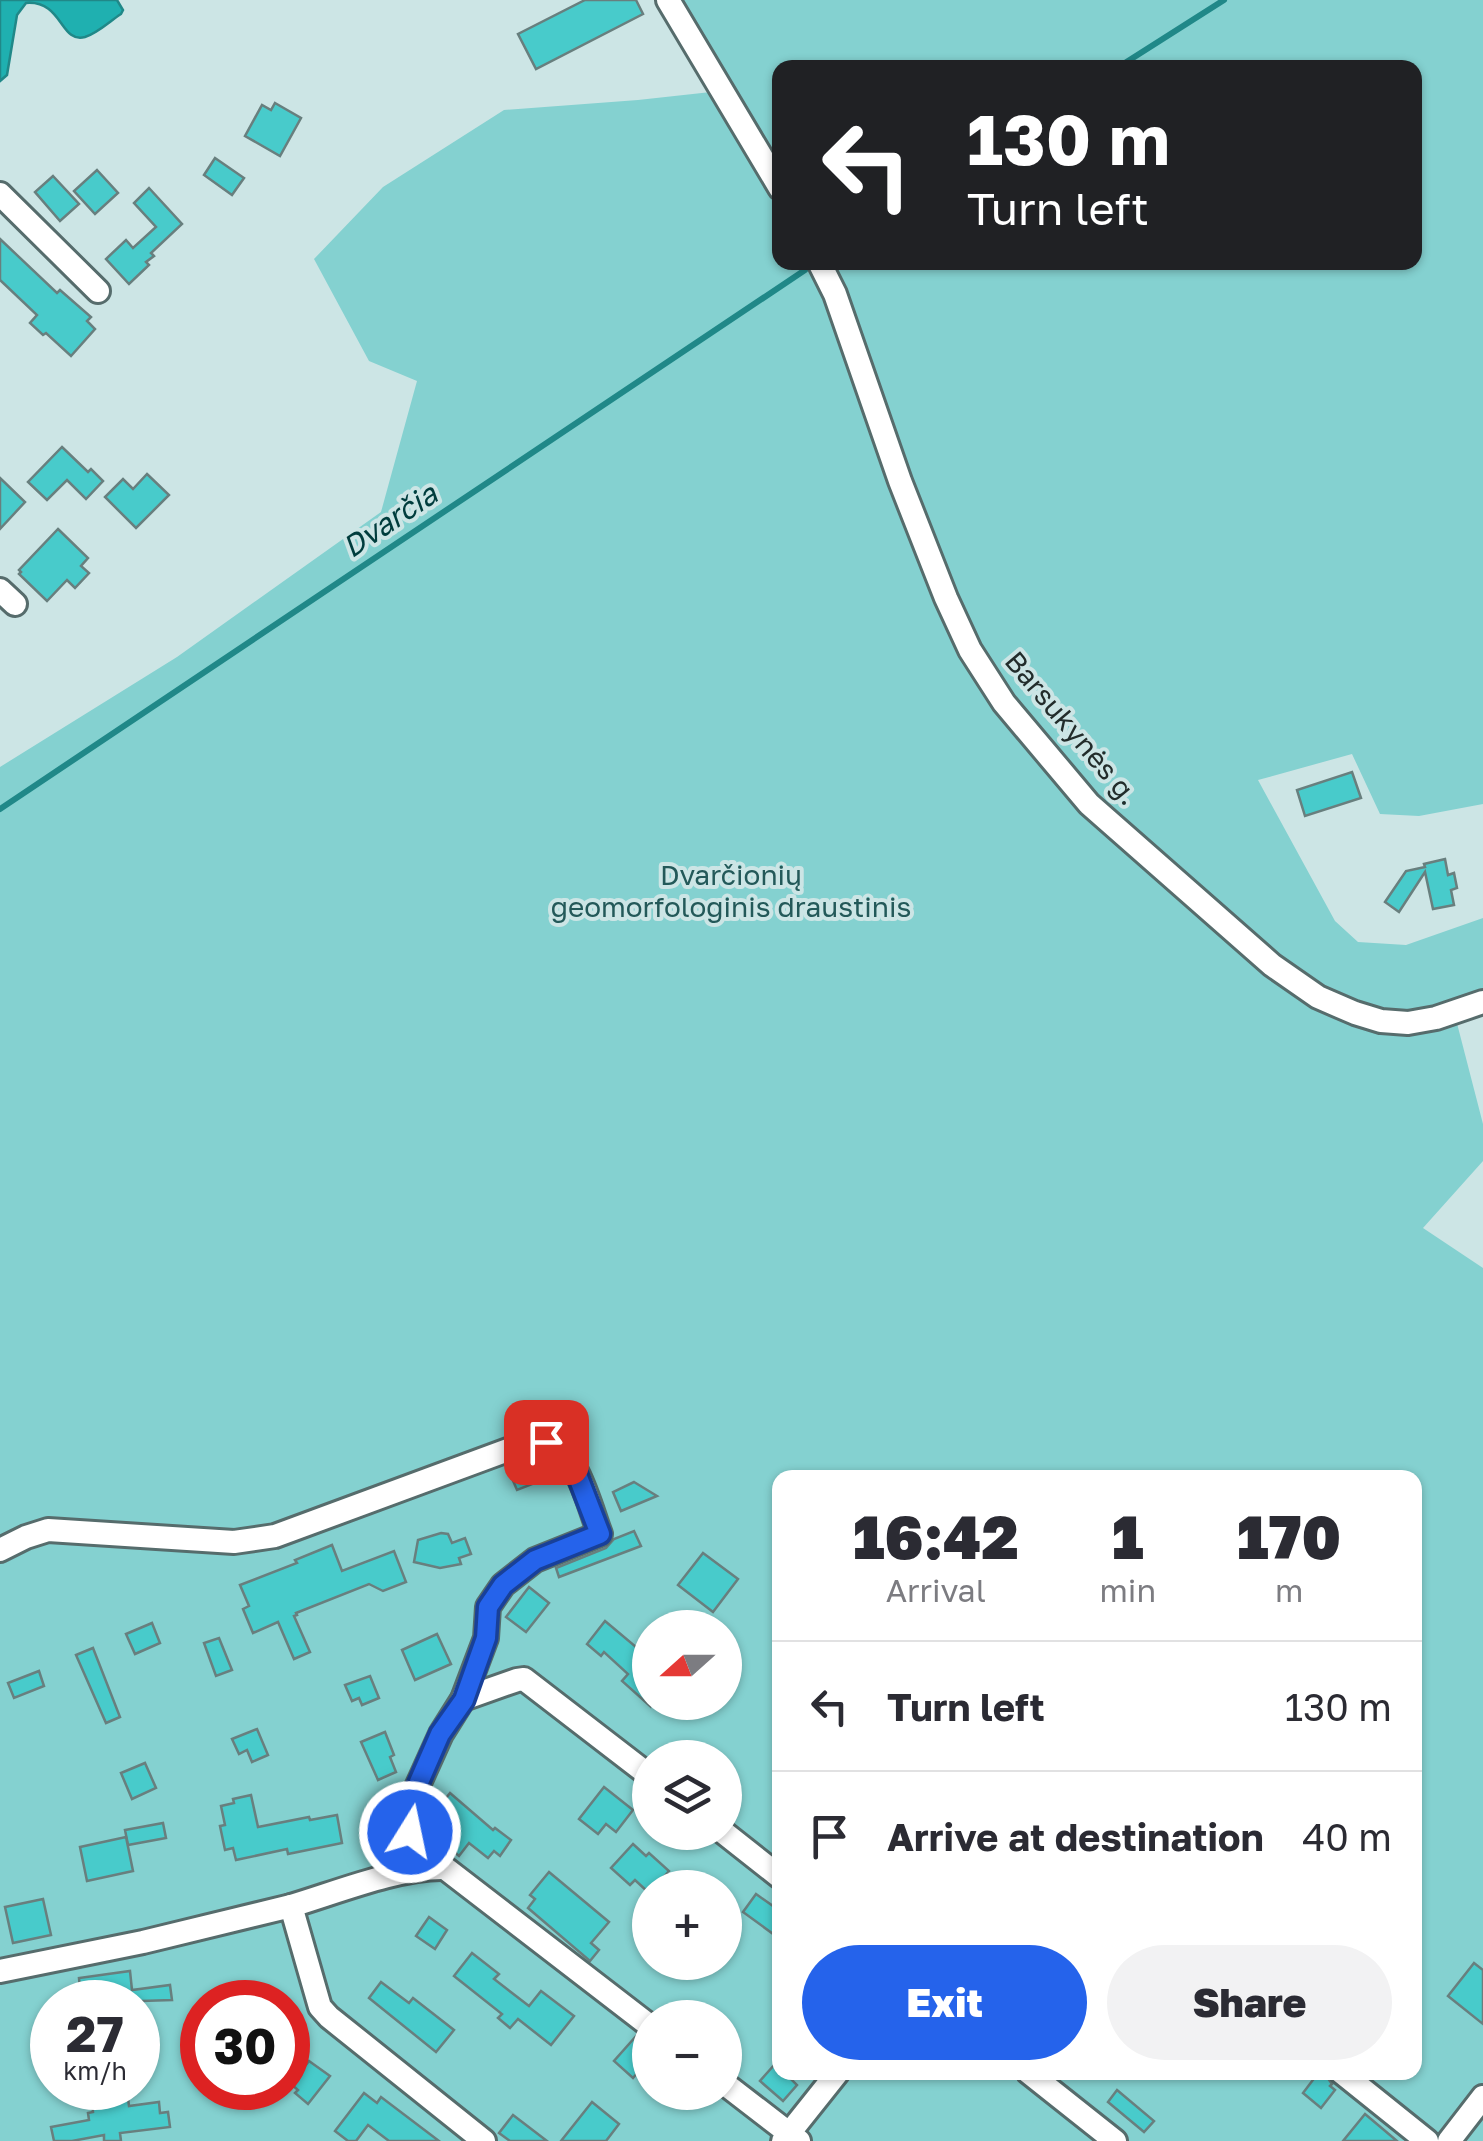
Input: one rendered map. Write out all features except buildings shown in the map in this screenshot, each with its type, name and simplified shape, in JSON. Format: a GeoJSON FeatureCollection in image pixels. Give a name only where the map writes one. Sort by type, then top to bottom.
{"type":"FeatureCollection","features":[{"type":"Feature","properties":{"kind":"street"},"geometry":{"type":"LineString","coordinates":[[668,0],[772,175]]}},
{"type":"Feature","properties":{"kind":"street"},"geometry":{"type":"LineString","coordinates":[[0,194],[98,291]]}},
{"type":"Feature","properties":{"kind":"street","name":"Barsukynės g."},"geometry":{"type":"LineString","coordinates":[[823,270],[906,498],[970,650],[1004,703],[1089,804],[1272,965],[1318,997],[1355,1013],[1408,1024],[1483,1002]]}},
{"type":"Feature","properties":{"kind":"street"},"geometry":{"type":"LineString","coordinates":[[0,1550],[48,1530],[234,1542],[275,1536],[524,1444],[546,1442],[562,1450],[573,1464],[600,1534],[535,1560],[503,1585],[488,1607],[486,1638],[464,1700],[440,1734],[409,1805],[410,1832],[415,1845],[632,2012]]}},
{"type":"Feature","properties":{"kind":"street"},"geometry":{"type":"LineString","coordinates":[[464,1700],[524,1680],[632,1762]]}},
{"type":"Feature","properties":{"kind":"street"},"geometry":{"type":"LineString","coordinates":[[403,1873],[415,1845]]}},
{"type":"Feature","properties":{"kind":"street"},"geometry":{"type":"LineString","coordinates":[[742,1847],[772,1871]]}},
{"type":"Feature","properties":{"kind":"street"},"geometry":{"type":"LineString","coordinates":[[0,1971],[143,1942],[291,1906],[403,1873],[444,1868]]}},
{"type":"Feature","properties":{"kind":"street"},"geometry":{"type":"LineString","coordinates":[[291,1906],[320,2007],[484,2141]]}},
{"type":"Feature","properties":{"kind":"street"},"geometry":{"type":"LineString","coordinates":[[742,2098],[790,2139],[832,2080]]}},
{"type":"Feature","properties":{"kind":"street"},"geometry":{"type":"LineString","coordinates":[[1038,2080],[1115,2141]]}},
{"type":"Feature","properties":{"kind":"street"},"geometry":{"type":"LineString","coordinates":[[1351,2080],[1427,2141]]}},
{"type":"Feature","properties":{"kind":"street"},"geometry":{"type":"LineString","coordinates":[[1449,2141],[1483,2096]]}},
{"type":"Feature","properties":{"kind":"green space","name":"Dvarčionių geomorfologinis draustinis"},"geometry":{"type":"Polygon","coordinates":[[[676,0],[1483,0],[1483,804],[1419,816],[1380,814],[1352,754],[1258,780],[1335,921],[1358,942],[1406,945],[1483,918],[1483,991],[1452,1004],[1483,1124],[1483,1161],[1423,1228],[1483,1268],[1483,2141],[0,2141],[0,767],[177,657],[381,512],[417,381],[369,361],[314,259],[383,187],[504,110],[711,92],[676,0]]]}},
{"type":"Feature","properties":{"kind":"shaded area"},"geometry":{"type":"Polygon","coordinates":[[[0,0],[117,0],[123,10],[95,33],[77,37],[47,8],[26,3],[17,15],[7,75],[0,81],[0,0]]]}},
{"type":"Feature","properties":{"kind":"waterway","name":"Dvarčia"},"geometry":{"type":"LineString","coordinates":[[1130,60],[1224,0]]}},
{"type":"Feature","properties":{"kind":"waterway","name":"Dvarčia"},"geometry":{"type":"LineString","coordinates":[[0,809],[805,270]]}},
{"type":"Feature","properties":{"kind":"route"},"geometry":{"type":"LineString","coordinates":[[410,1832],[409,1805],[440,1734],[464,1700],[486,1638],[488,1607],[503,1585],[535,1560],[600,1534],[573,1464],[562,1450],[546,1442]]}}]}
